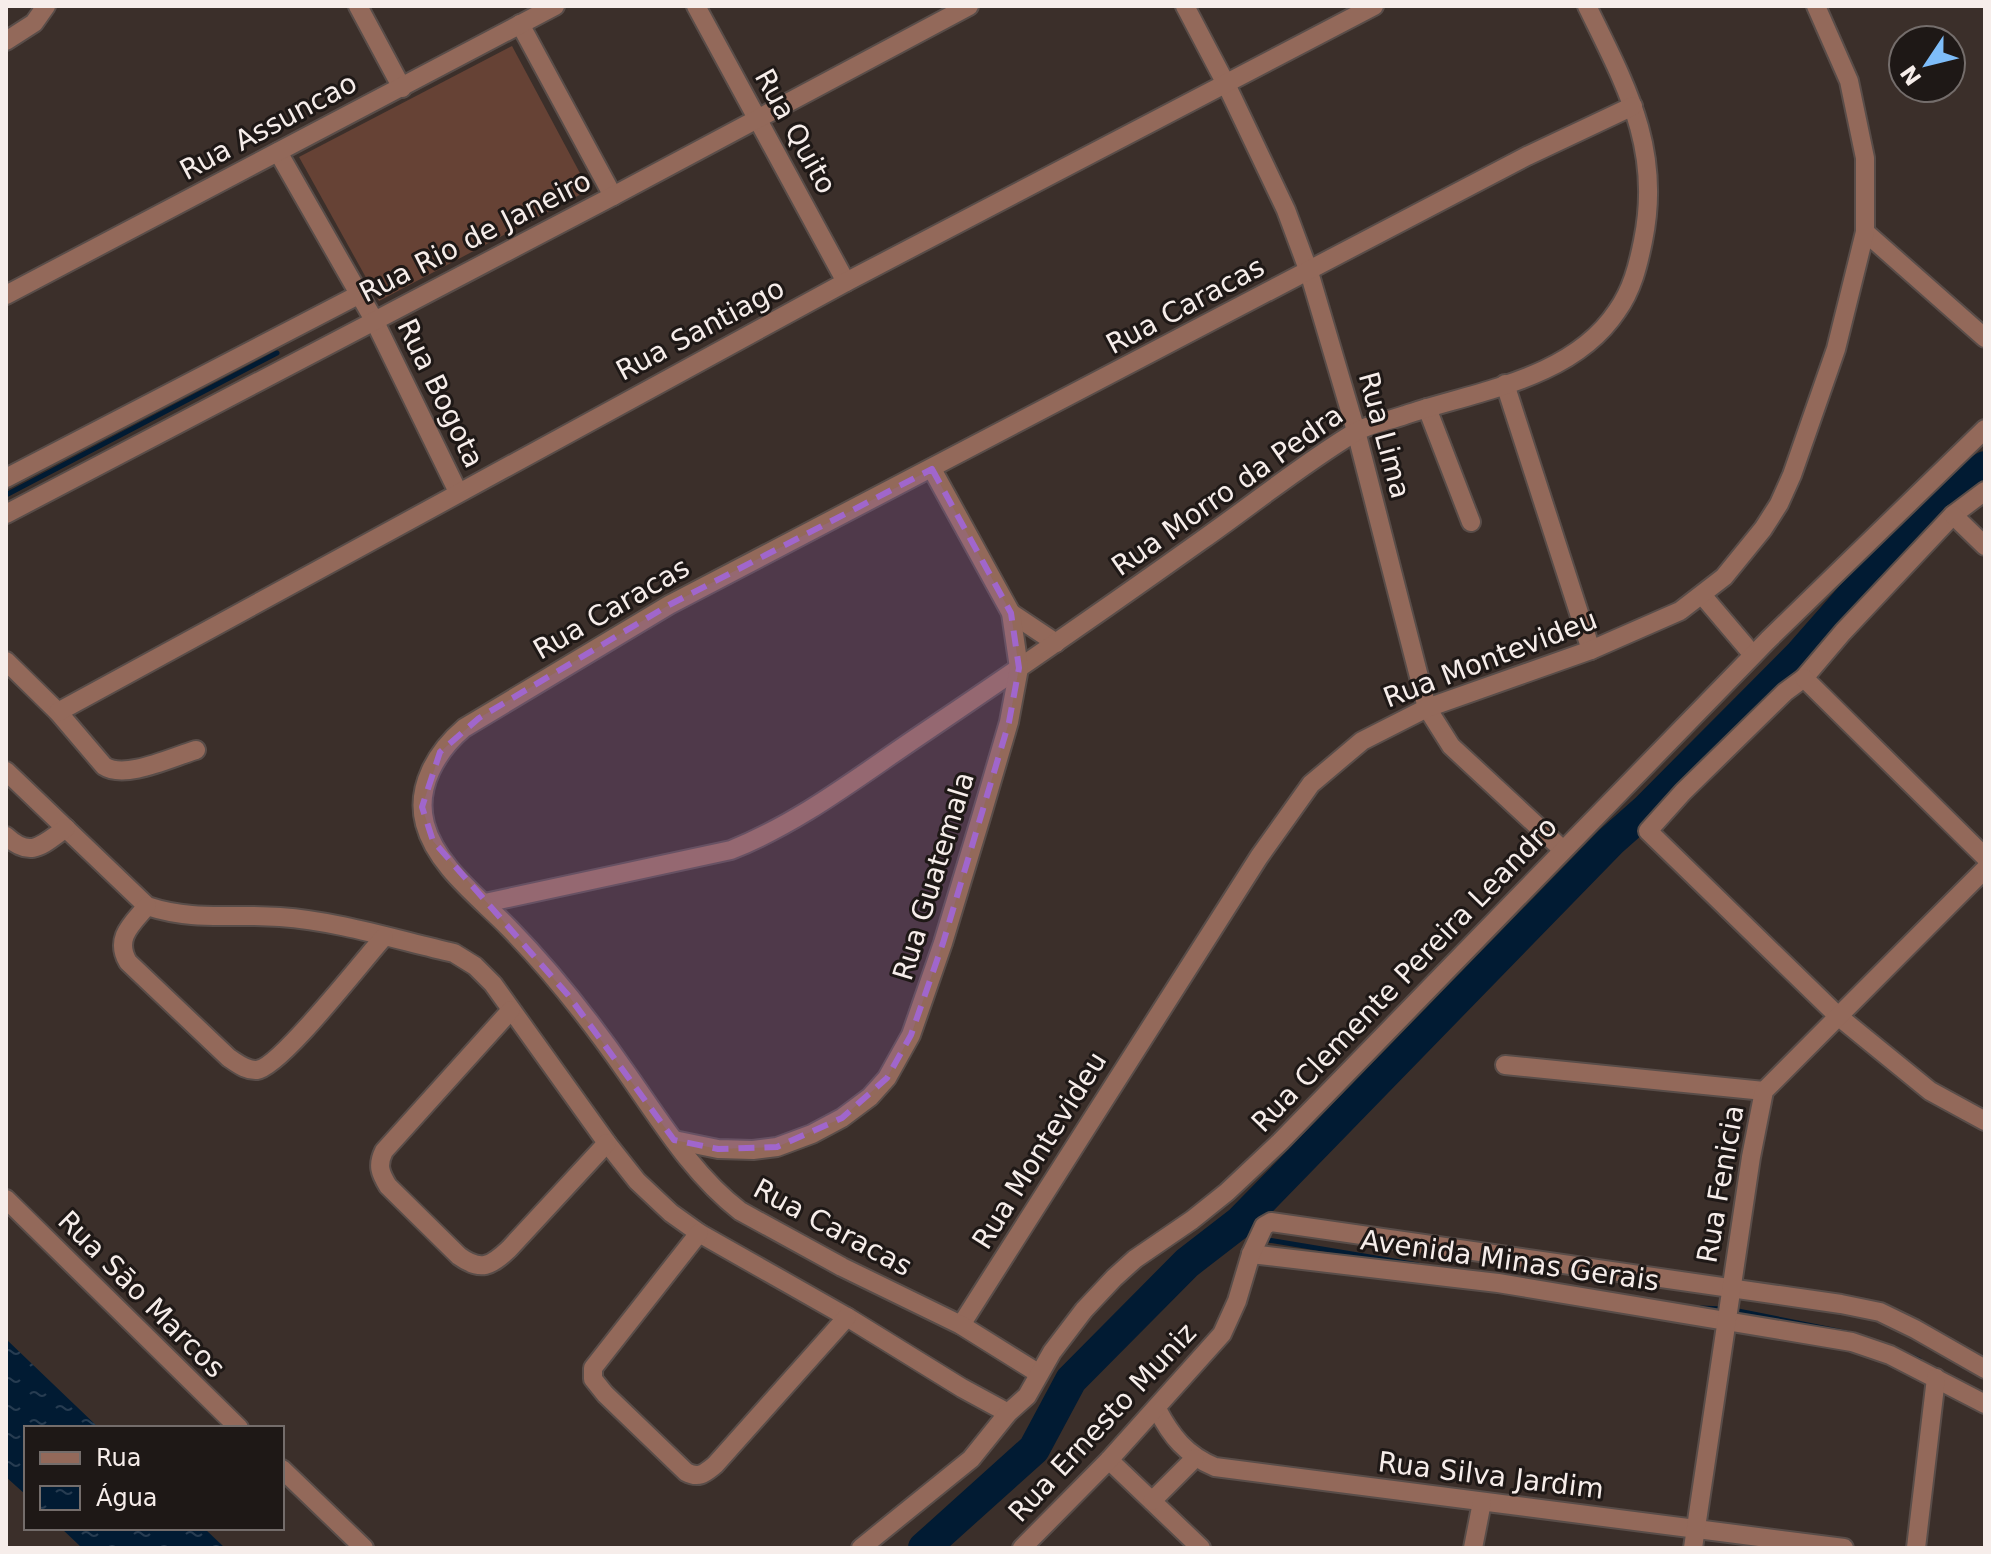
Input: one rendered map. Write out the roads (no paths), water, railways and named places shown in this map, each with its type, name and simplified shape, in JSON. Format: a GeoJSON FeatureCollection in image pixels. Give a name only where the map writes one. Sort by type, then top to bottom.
{"type":"FeatureCollection","features":[{"type":"Feature","properties":{"kind":"street"},"geometry":{"type":"LineString","coordinates":[[6,41],[34,23],[46,6]]}},
{"type":"Feature","properties":{"kind":"street"},"geometry":{"type":"LineString","coordinates":[[358,6],[402,88]]}},
{"type":"Feature","properties":{"kind":"street","name":"Rua Assuncao"},"geometry":{"type":"LineString","coordinates":[[6,295],[555,6]]}},
{"type":"Feature","properties":{"kind":"street","name":"Rua Quito"},"geometry":{"type":"LineString","coordinates":[[696,6],[846,282]]}},
{"type":"Feature","properties":{"kind":"street","name":"Rua Rio de Janeiro"},"geometry":{"type":"LineString","coordinates":[[6,514],[969,6]]}},
{"type":"Feature","properties":{"kind":"street","name":"Rua Lima"},"geometry":{"type":"LineString","coordinates":[[1185,6],[1286,210],[1309,272],[1356,431],[1427,708],[1451,746],[1563,850]]}},
{"type":"Feature","properties":{"kind":"street","name":"Rua Santiago"},"geometry":{"type":"LineString","coordinates":[[58,712],[846,282],[1374,6]]}},
{"type":"Feature","properties":{"kind":"street","name":"Rua Morro da Pedra"},"geometry":{"type":"LineString","coordinates":[[485,903],[731,850],[763,837],[810,810],[1056,643],[1356,431],[1505,384],[1562,361],[1584,347],[1602,332],[1631,286],[1648,219],[1648,163],[1644,136],[1587,6]]}},
{"type":"Feature","properties":{"kind":"street","name":"Rua Montevideu"},"geometry":{"type":"LineString","coordinates":[[961,1325],[1294,805],[1311,784],[1362,741],[1427,708],[1591,650],[1655,623],[1703,596],[1744,554],[1779,504],[1836,349],[1865,232],[1865,158],[1849,81],[1816,6]]}},
{"type":"Feature","properties":{"kind":"street"},"geometry":{"type":"LineString","coordinates":[[520,24],[613,196]]}},
{"type":"Feature","properties":{"kind":"street","name":"Rua Caracas"},"geometry":{"type":"LineString","coordinates":[[1038,1373],[961,1325],[842,1267],[725,1200],[674,1140],[608,1047],[529,947],[445,860],[425,826],[422,807],[432,766],[450,740],[479,718],[669,605],[1527,156],[1633,106]]}},
{"type":"Feature","properties":{"kind":"street","name":"Rua Bogota"},"geometry":{"type":"LineString","coordinates":[[278,152],[374,320],[458,492]]}},
{"type":"Feature","properties":{"kind":"street"},"geometry":{"type":"LineString","coordinates":[[1865,232],[1985,338]]}},
{"type":"Feature","properties":{"kind":"street","name":"Rua Rio de Janeiro"},"geometry":{"type":"LineString","coordinates":[[6,478],[360,294]]}},
{"type":"Feature","properties":{"kind":"street"},"geometry":{"type":"LineString","coordinates":[[1505,384],[1591,650]]}},
{"type":"Feature","properties":{"kind":"street"},"geometry":{"type":"LineString","coordinates":[[1427,408],[1471,522]]}},
{"type":"Feature","properties":{"kind":"street","name":"Rua Clemente Pereira Leandro"},"geometry":{"type":"LineString","coordinates":[[861,1548],[971,1459],[1008,1413],[1027,1396],[1038,1373],[1084,1310],[1114,1278],[1135,1259],[1227,1192],[1280,1142],[1753,655],[1985,429]]}},
{"type":"Feature","properties":{"kind":"street","name":"Rua Guatemala"},"geometry":{"type":"LineString","coordinates":[[674,1140],[718,1149],[777,1147],[812,1134],[842,1118],[870,1097],[887,1078],[911,1035],[943,943],[1009,722],[1019,668],[1011,613],[932,469]]}},
{"type":"Feature","properties":{"kind":"street"},"geometry":{"type":"LineString","coordinates":[[1985,491],[1953,515],[1804,678],[1785,692],[1683,792],[1648,831],[1838,1016],[1930,1091],[1985,1121]]}},
{"type":"Feature","properties":{"kind":"street"},"geometry":{"type":"LineString","coordinates":[[1953,515],[1985,546]]}},
{"type":"Feature","properties":{"kind":"street"},"geometry":{"type":"LineString","coordinates":[[1703,596],[1753,655]]}},
{"type":"Feature","properties":{"kind":"street"},"geometry":{"type":"LineString","coordinates":[[1011,613],[1056,643]]}},
{"type":"Feature","properties":{"kind":"street"},"geometry":{"type":"LineString","coordinates":[[6,661],[112,772],[130,771],[196,750]]}},
{"type":"Feature","properties":{"kind":"street"},"geometry":{"type":"LineString","coordinates":[[1804,678],[1985,857]]}},
{"type":"Feature","properties":{"kind":"street"},"geometry":{"type":"LineString","coordinates":[[6,771],[147,906],[174,915],[309,920],[454,953],[475,966],[493,984],[607,1143],[652,1196],[699,1233],[1008,1413]]}},
{"type":"Feature","properties":{"kind":"street"},"geometry":{"type":"LineString","coordinates":[[6,836],[20,847],[30,850],[40,847],[66,828]]}},
{"type":"Feature","properties":{"kind":"street","name":"Rua Fenicia"},"geometry":{"type":"LineString","coordinates":[[1693,1548],[1730,1291],[1764,1091],[1985,869]]}},
{"type":"Feature","properties":{"kind":"street"},"geometry":{"type":"LineString","coordinates":[[147,906],[122,940],[122,952],[128,962],[229,1058],[245,1068],[258,1070],[281,1056],[384,937]]}},
{"type":"Feature","properties":{"kind":"street"},"geometry":{"type":"LineString","coordinates":[[511,1010],[384,1151],[379,1162],[380,1174],[388,1186],[459,1256],[470,1264],[482,1267],[497,1260],[509,1249],[607,1143]]}},
{"type":"Feature","properties":{"kind":"street"},"geometry":{"type":"LineString","coordinates":[[1505,1065],[1764,1091]]}},
{"type":"Feature","properties":{"kind":"street","name":"Rua Sāo Marcos"},"geometry":{"type":"LineString","coordinates":[[6,1199],[237,1426]]}},
{"type":"Feature","properties":{"kind":"street","name":"Avenida Minas Gerais"},"geometry":{"type":"LineString","coordinates":[[1264,1226],[1271,1222],[1730,1291],[1841,1304],[1880,1312],[1985,1369]]}},
{"type":"Feature","properties":{"kind":"street","name":"Rua Ernesto Muniz"},"geometry":{"type":"LineString","coordinates":[[1022,1548],[1157,1409],[1222,1334],[1264,1226]]}},
{"type":"Feature","properties":{"kind":"street"},"geometry":{"type":"LineString","coordinates":[[699,1233],[593,1368],[593,1379],[605,1394],[686,1472],[701,1476],[715,1465],[847,1317]]}},
{"type":"Feature","properties":{"kind":"street","name":"Avenida Minas Gerais"},"geometry":{"type":"LineString","coordinates":[[1253,1249],[1727,1316],[1852,1342],[1890,1355],[1985,1404]]}},
{"type":"Feature","properties":{"kind":"street"},"geometry":{"type":"LineString","coordinates":[[1916,1548],[1936,1378]]}},
{"type":"Feature","properties":{"kind":"street"},"geometry":{"type":"LineString","coordinates":[[1152,1501],[1195,1458],[1167,1427],[1157,1409]]}},
{"type":"Feature","properties":{"kind":"street","name":"Rua Silva Jardim"},"geometry":{"type":"LineString","coordinates":[[1195,1458],[1215,1467],[1238,1471],[1844,1548]]}},
{"type":"Feature","properties":{"kind":"street"},"geometry":{"type":"LineString","coordinates":[[1109,1460],[1201,1548]]}},
{"type":"Feature","properties":{"kind":"street"},"geometry":{"type":"LineString","coordinates":[[284,1471],[364,1548]]}},
{"type":"Feature","properties":{"kind":"street"},"geometry":{"type":"LineString","coordinates":[[1473,1548],[1482,1502]]}},
{"type":"Feature","properties":{"kind":"water"},"geometry":{"type":"Polygon","coordinates":[[[6,1339],[97,1426],[24,1426],[24,1493],[6,1477],[6,1339]]]}},
{"type":"Feature","properties":{"kind":"water"},"geometry":{"type":"Polygon","coordinates":[[[63,1530],[206,1530],[225,1548],[82,1548],[63,1530]]]}},
{"type":"Feature","properties":{"kind":"waterway"},"geometry":{"type":"LineString","coordinates":[[6,495],[277,353]]}},
{"type":"Feature","properties":{"kind":"waterway"},"geometry":{"type":"LineString","coordinates":[[924,1548],[1034,1449],[1071,1380],[1187,1263],[1240,1222],[1611,841],[1646,810],[1800,655],[1938,498],[1985,467]]}},
{"type":"Feature","properties":{"kind":"waterway"},"geometry":{"type":"LineString","coordinates":[[1240,1222],[1254,1233]]}},
{"type":"Feature","properties":{"kind":"waterway"},"geometry":{"type":"LineString","coordinates":[[1262,1239],[1418,1265]]}},
{"type":"Feature","properties":{"kind":"waterway"},"geometry":{"type":"LineString","coordinates":[[1701,1308],[1723,1309]]}},
{"type":"Feature","properties":{"kind":"waterway"},"geometry":{"type":"LineString","coordinates":[[1733,1310],[1848,1333]]}},
{"type":"Feature","properties":{"kind":"waterway"},"geometry":{"type":"LineString","coordinates":[[1895,1349],[1919,1360]]}}]}
